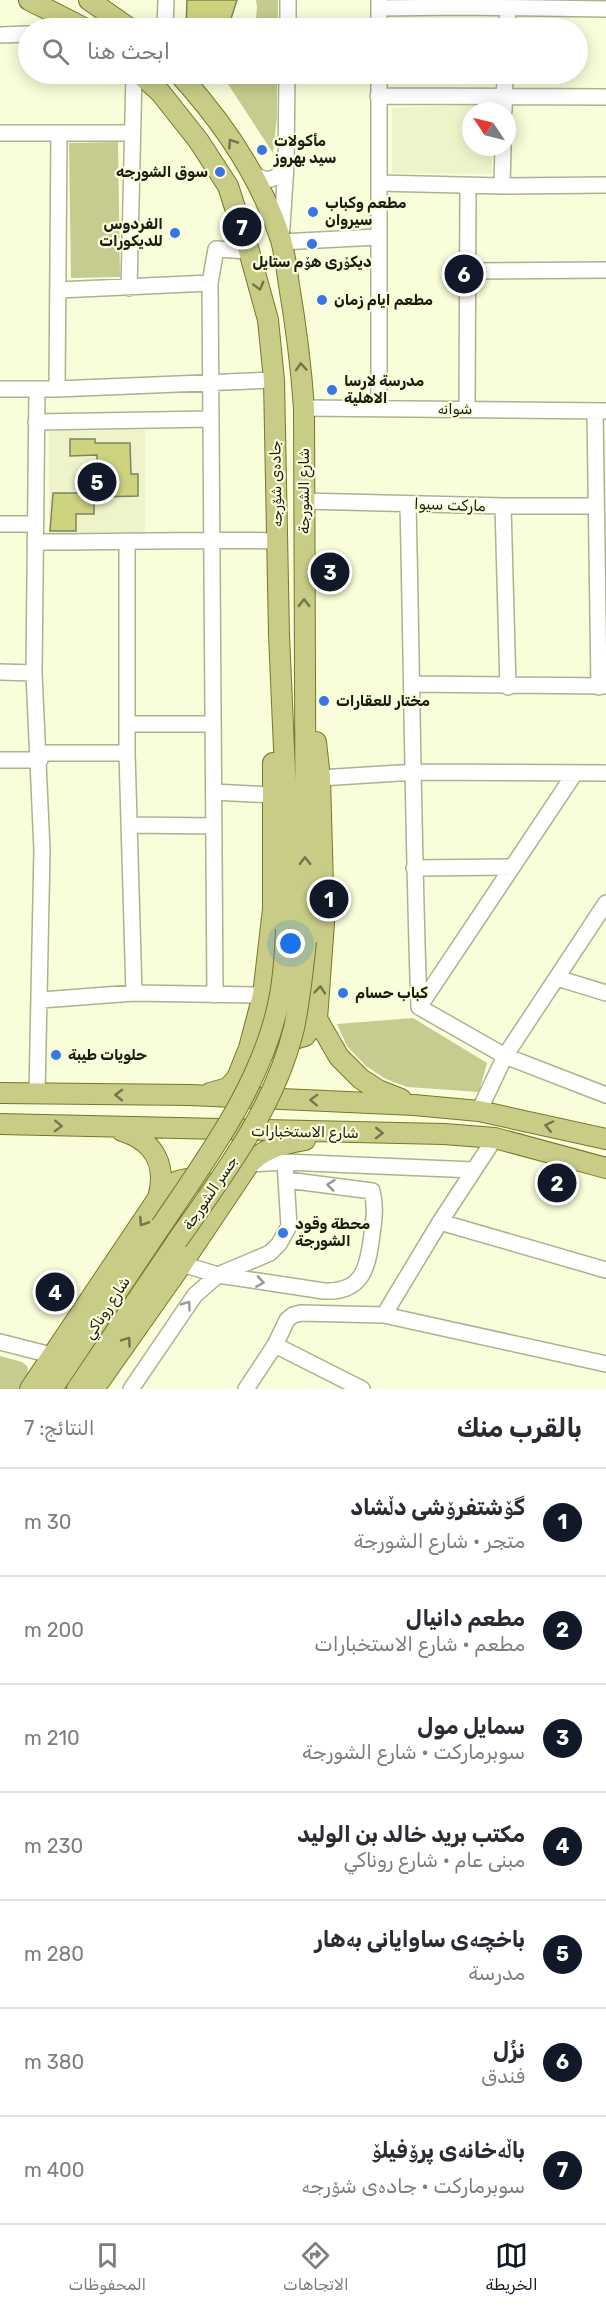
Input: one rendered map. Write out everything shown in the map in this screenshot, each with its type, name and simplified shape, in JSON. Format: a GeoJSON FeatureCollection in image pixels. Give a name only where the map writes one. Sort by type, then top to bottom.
{"type":"FeatureCollection","features":[{"type":"Feature","properties":{"kind":"main road"},"geometry":{"type":"LineString","coordinates":[[28,0],[64,18]]}},
{"type":"Feature","properties":{"kind":"main road"},"geometry":{"type":"LineString","coordinates":[[89,0],[115,18]]}},
{"type":"Feature","properties":{"kind":"main road","name":"جادەی شۆرجە"},"geometry":{"type":"LineString","coordinates":[[151,84],[198,140],[228,186],[268,320],[274,380],[279,635],[289,862],[286,930]]}},
{"type":"Feature","properties":{"kind":"main road","name":"شارع الشورجة"},"geometry":{"type":"LineString","coordinates":[[188,84],[200,97],[248,168],[268,208],[281,242],[299,342],[304,408],[306,941]]}},
{"type":"Feature","properties":{"kind":"main road"},"geometry":{"type":"LineString","coordinates":[[276,489],[304,495]]}},
{"type":"Feature","properties":{"kind":"main road"},"geometry":{"type":"LineString","coordinates":[[190,1095],[216,1092],[233,1083],[249,1048],[263,995],[273,909],[272,795],[279,635]]}},
{"type":"Feature","properties":{"kind":"main road"},"geometry":{"type":"LineString","coordinates":[[263,995],[264,1023],[271,1034],[282,1040],[294,1041],[305,1036],[317,1019],[324,923],[320,778],[304,649]]}},
{"type":"Feature","properties":{"kind":"main road","name":"جسر الشورجة"},"geometry":{"type":"LineString","coordinates":[[161,1226],[212,1148],[254,1074],[270,1032],[280,996],[286,930]]}},
{"type":"Feature","properties":{"kind":"main road","name":"جسر الشورجة"},"geometry":{"type":"LineString","coordinates":[[177,1241],[245,1141],[277,1078],[294,1029],[301,991],[306,941]]}},
{"type":"Feature","properties":{"kind":"main road"},"geometry":{"type":"LineString","coordinates":[[317,1019],[339,1057],[361,1079],[378,1090],[414,1104]]}},
{"type":"Feature","properties":{"kind":"main road","name":"شارع الاستخبارات"},"geometry":{"type":"LineString","coordinates":[[0,1093],[190,1095],[414,1104],[479,1111],[606,1138]]}},
{"type":"Feature","properties":{"kind":"main road","name":"شارع الاستخبارات"},"geometry":{"type":"LineString","coordinates":[[0,1124],[95,1128],[444,1134],[495,1138],[606,1168]]}},
{"type":"Feature","properties":{"kind":"main road"},"geometry":{"type":"LineString","coordinates":[[95,1128],[113,1128],[130,1133],[149,1147],[155,1154],[162,1176],[158,1198]]}},
{"type":"Feature","properties":{"kind":"main road"},"geometry":{"type":"LineString","coordinates":[[94,1389],[249,1164],[259,1153],[284,1143],[354,1133]]}},
{"type":"Feature","properties":{"kind":"main road"},"geometry":{"type":"LineString","coordinates":[[30,1389],[158,1198],[172,1183],[192,1178],[211,1185],[223,1202]]}},
{"type":"Feature","properties":{"kind":"main road","name":"شارع روناكي"},"geometry":{"type":"LineString","coordinates":[[52,1389],[161,1226]]}},
{"type":"Feature","properties":{"kind":"main road","name":"شارع روناكي"},"geometry":{"type":"LineString","coordinates":[[78,1389],[177,1241]]}},
{"type":"Feature","properties":{"kind":"street"},"geometry":{"type":"LineString","coordinates":[[165,18],[166,0]]}},
{"type":"Feature","properties":{"kind":"street"},"geometry":{"type":"LineString","coordinates":[[288,0],[288,18]]}},
{"type":"Feature","properties":{"kind":"street"},"geometry":{"type":"LineString","coordinates":[[379,4],[464,3],[508,9],[606,9]]}},
{"type":"Feature","properties":{"kind":"street"},"geometry":{"type":"LineString","coordinates":[[508,9],[508,18]]}},
{"type":"Feature","properties":{"kind":"street"},"geometry":{"type":"LineString","coordinates":[[0,35],[18,34]]}},
{"type":"Feature","properties":{"kind":"street"},"geometry":{"type":"LineString","coordinates":[[129,288],[133,84]]}},
{"type":"Feature","properties":{"kind":"street"},"geometry":{"type":"LineString","coordinates":[[287,84],[286,165],[281,242],[376,237]]}},
{"type":"Feature","properties":{"kind":"street"},"geometry":{"type":"LineString","coordinates":[[379,84],[379,183],[376,237],[380,409]]}},
{"type":"Feature","properties":{"kind":"street"},"geometry":{"type":"LineString","coordinates":[[505,102],[506,84]]}},
{"type":"Feature","properties":{"kind":"street"},"geometry":{"type":"LineString","coordinates":[[378,96],[487,102]]}},
{"type":"Feature","properties":{"kind":"street"},"geometry":{"type":"LineString","coordinates":[[516,102],[606,97]]}},
{"type":"Feature","properties":{"kind":"street"},"geometry":{"type":"LineString","coordinates":[[0,133],[131,133]]}},
{"type":"Feature","properties":{"kind":"street"},"geometry":{"type":"LineString","coordinates":[[57,388],[59,133]]}},
{"type":"Feature","properties":{"kind":"street"},"geometry":{"type":"LineString","coordinates":[[502,186],[503,156]]}},
{"type":"Feature","properties":{"kind":"street"},"geometry":{"type":"LineString","coordinates":[[248,168],[257,177],[269,180],[278,177],[286,165]]}},
{"type":"Feature","properties":{"kind":"street"},"geometry":{"type":"LineString","coordinates":[[379,183],[502,186],[606,185]]}},
{"type":"Feature","properties":{"kind":"street"},"geometry":{"type":"LineString","coordinates":[[467,409],[468,185]]}},
{"type":"Feature","properties":{"kind":"street"},"geometry":{"type":"LineString","coordinates":[[215,995],[210,283],[216,249],[249,251]]}},
{"type":"Feature","properties":{"kind":"street"},"geometry":{"type":"LineString","coordinates":[[467,271],[606,270]]}},
{"type":"Feature","properties":{"kind":"street"},"geometry":{"type":"LineString","coordinates":[[59,290],[210,283]]}},
{"type":"Feature","properties":{"kind":"street"},"geometry":{"type":"LineString","coordinates":[[0,389],[274,380]]}},
{"type":"Feature","properties":{"kind":"street"},"geometry":{"type":"LineString","coordinates":[[37,389],[34,673],[40,756],[42,850],[38,1094]]}},
{"type":"Feature","properties":{"kind":"street","name":"شوانە"},"geometry":{"type":"LineString","coordinates":[[304,408],[601,411]]}},
{"type":"Feature","properties":{"kind":"street"},"geometry":{"type":"LineString","coordinates":[[413,684],[602,687],[596,506],[601,411]]}},
{"type":"Feature","properties":{"kind":"street"},"geometry":{"type":"LineString","coordinates":[[36,422],[210,419]]}},
{"type":"Feature","properties":{"kind":"street","name":"مارکت سیوا"},"geometry":{"type":"LineString","coordinates":[[304,495],[408,504],[596,506]]}},
{"type":"Feature","properties":{"kind":"street"},"geometry":{"type":"LineString","coordinates":[[408,504],[415,772],[414,868],[419,1007]]}},
{"type":"Feature","properties":{"kind":"street"},"geometry":{"type":"LineString","coordinates":[[503,506],[508,687]]}},
{"type":"Feature","properties":{"kind":"street"},"geometry":{"type":"LineString","coordinates":[[0,524],[35,524]]}},
{"type":"Feature","properties":{"kind":"street"},"geometry":{"type":"LineString","coordinates":[[35,542],[211,539],[277,541]]}},
{"type":"Feature","properties":{"kind":"street"},"geometry":{"type":"LineString","coordinates":[[127,542],[127,753],[134,993]]}},
{"type":"Feature","properties":{"kind":"street"},"geometry":{"type":"LineString","coordinates":[[0,672],[34,673]]}},
{"type":"Feature","properties":{"kind":"street"},"geometry":{"type":"LineString","coordinates":[[127,724],[213,723]]}},
{"type":"Feature","properties":{"kind":"street"},"geometry":{"type":"LineString","coordinates":[[0,760],[127,753]]}},
{"type":"Feature","properties":{"kind":"street"},"geometry":{"type":"LineString","coordinates":[[320,778],[415,772],[606,773]]}},
{"type":"Feature","properties":{"kind":"street"},"geometry":{"type":"LineString","coordinates":[[419,1007],[575,773]]}},
{"type":"Feature","properties":{"kind":"street"},"geometry":{"type":"LineString","coordinates":[[214,792],[272,795]]}},
{"type":"Feature","properties":{"kind":"street"},"geometry":{"type":"LineString","coordinates":[[129,825],[214,826]]}},
{"type":"Feature","properties":{"kind":"street"},"geometry":{"type":"LineString","coordinates":[[414,868],[512,867]]}},
{"type":"Feature","properties":{"kind":"street"},"geometry":{"type":"LineString","coordinates":[[479,1111],[505,1056],[606,903]]}},
{"type":"Feature","properties":{"kind":"street"},"geometry":{"type":"LineString","coordinates":[[557,978],[606,993]]}},
{"type":"Feature","properties":{"kind":"street"},"geometry":{"type":"LineString","coordinates":[[41,1000],[134,993],[263,995]]}},
{"type":"Feature","properties":{"kind":"street"},"geometry":{"type":"LineString","coordinates":[[419,1007],[505,1056],[606,1095]]}},
{"type":"Feature","properties":{"kind":"street"},"geometry":{"type":"LineString","coordinates":[[384,1315],[440,1221],[495,1138]]}},
{"type":"Feature","properties":{"kind":"street"},"geometry":{"type":"LineString","coordinates":[[249,1164],[285,1162],[474,1170]]}},
{"type":"Feature","properties":{"kind":"street"},"geometry":{"type":"LineString","coordinates":[[131,1389],[195,1295],[218,1275],[270,1253],[279,1244],[290,1226],[285,1162]]}},
{"type":"Feature","properties":{"kind":"street"},"geometry":{"type":"LineString","coordinates":[[182,1264],[218,1275],[337,1292],[361,1278],[366,1270],[372,1233],[375,1206],[372,1191],[287,1180]]}},
{"type":"Feature","properties":{"kind":"street"},"geometry":{"type":"LineString","coordinates":[[440,1221],[606,1270]]}},
{"type":"Feature","properties":{"kind":"street"},"geometry":{"type":"LineString","coordinates":[[246,1389],[275,1345],[288,1320],[297,1314],[384,1315],[606,1364]]}},
{"type":"Feature","properties":{"kind":"street"},"geometry":{"type":"LineString","coordinates":[[0,1342],[51,1355]]}},
{"type":"Feature","properties":{"kind":"street"},"geometry":{"type":"LineString","coordinates":[[275,1345],[362,1389]]}},
{"type":"Feature","properties":{"kind":"shaded area"},"geometry":{"type":"Polygon","coordinates":[[[256,0],[278,0],[278,18],[256,18],[256,0]]]}},
{"type":"Feature","properties":{"kind":"shaded area"},"geometry":{"type":"Polygon","coordinates":[[[228,84],[277,84],[277,117],[273,153],[228,84]]]}},
{"type":"Feature","properties":{"kind":"shaded area"},"geometry":{"type":"Polygon","coordinates":[[[462,105],[462,156],[492,156],[492,174],[392,173],[392,108],[462,105]]]}},
{"type":"Feature","properties":{"kind":"shaded area"},"geometry":{"type":"Polygon","coordinates":[[[118,142],[120,277],[71,278],[69,143],[118,142]]]}},
{"type":"Feature","properties":{"kind":"shaded area"},"geometry":{"type":"Polygon","coordinates":[[[145,430],[145,533],[49,533],[49,431],[145,430]]]}},
{"type":"Feature","properties":{"kind":"shaded area"},"geometry":{"type":"Polygon","coordinates":[[[413,1018],[487,1063],[479,1092],[407,1087],[386,1079],[366,1066],[347,1046],[337,1024],[413,1018]]]}},
{"type":"Feature","properties":{"kind":"shaded area"},"geometry":{"type":"Polygon","coordinates":[[[0,1356],[22,1362],[27,1366],[29,1376],[21,1389],[0,1389],[0,1356]]]}},
{"type":"Feature","properties":{"kind":"building"},"geometry":{"type":"Polygon","coordinates":[[[187,0],[237,0],[231,18],[186,18],[187,0]]]}},
{"type":"Feature","properties":{"kind":"building"},"geometry":{"type":"Polygon","coordinates":[[[70,439],[95,439],[95,443],[130,443],[131,474],[138,474],[138,496],[98,497],[97,455],[70,456],[70,439]]]}},
{"type":"Feature","properties":{"kind":"building"},"geometry":{"type":"Polygon","coordinates":[[[94,492],[94,514],[76,514],[76,531],[50,531],[53,493],[94,492]]]}},
{"type":"Feature","properties":{"kind":"place","name":"مأكولات سيد بهروز"},"geometry":{"type":"Point","coordinates":[262,150]}},
{"type":"Feature","properties":{"kind":"place","name":"سوق الشورجه"},"geometry":{"type":"Point","coordinates":[220,172]}},
{"type":"Feature","properties":{"kind":"place","name":"مطعم وكباب سيروان"},"geometry":{"type":"Point","coordinates":[313,212]}},
{"type":"Feature","properties":{"kind":"place","name":"باڵەخانەی پرۆفیلۆ"},"geometry":{"type":"Point","coordinates":[242,227]}},
{"type":"Feature","properties":{"kind":"place","name":"الفردوس للديكورات"},"geometry":{"type":"Point","coordinates":[175,233]}},
{"type":"Feature","properties":{"kind":"place","name":"دیکۆری هۆم ستایل"},"geometry":{"type":"Point","coordinates":[312,244]}},
{"type":"Feature","properties":{"kind":"place","name":"نزُل"},"geometry":{"type":"Point","coordinates":[464,274]}},
{"type":"Feature","properties":{"kind":"place","name":"مطعم ايام زمان"},"geometry":{"type":"Point","coordinates":[322,300]}},
{"type":"Feature","properties":{"kind":"place","name":"مدرسة لارسا الاهلية"},"geometry":{"type":"Point","coordinates":[332,390]}},
{"type":"Feature","properties":{"kind":"place","name":"باخچەی ساوایانی بەهار"},"geometry":{"type":"Point","coordinates":[97,482]}},
{"type":"Feature","properties":{"kind":"place","name":"سمايل مول"},"geometry":{"type":"Point","coordinates":[330,572]}},
{"type":"Feature","properties":{"kind":"place","name":"مختار للعقارات"},"geometry":{"type":"Point","coordinates":[324,701]}},
{"type":"Feature","properties":{"kind":"place","name":"گۆشتفرۆشی دڵشاد"},"geometry":{"type":"Point","coordinates":[329,899]}},
{"type":"Feature","properties":{"kind":"place","name":"كباب حسام"},"geometry":{"type":"Point","coordinates":[343,993]}},
{"type":"Feature","properties":{"kind":"place","name":"حلويات طيبة"},"geometry":{"type":"Point","coordinates":[56,1055]}},
{"type":"Feature","properties":{"kind":"place","name":"مطعم دانيال"},"geometry":{"type":"Point","coordinates":[557,1183]}},
{"type":"Feature","properties":{"kind":"place","name":"محطة وقود الشورجة"},"geometry":{"type":"Point","coordinates":[283,1233]}},
{"type":"Feature","properties":{"kind":"place","name":"مكتب بريد خالد بن الوليد"},"geometry":{"type":"Point","coordinates":[55,1292]}}]}
